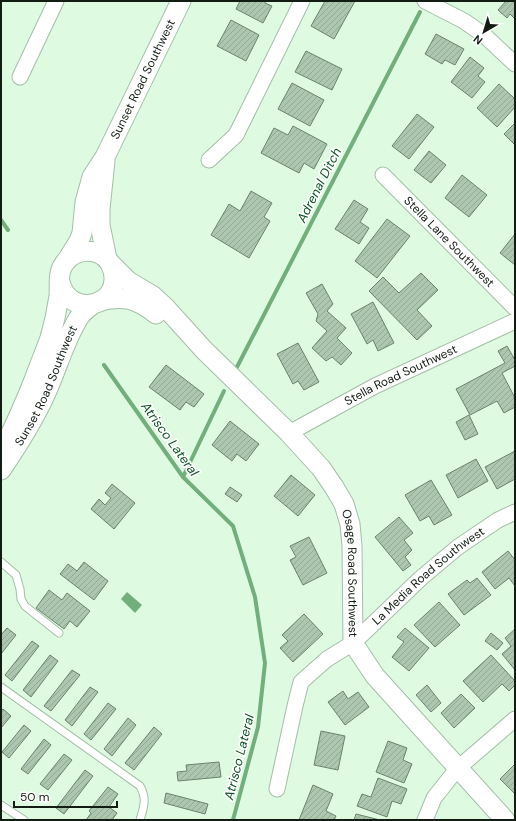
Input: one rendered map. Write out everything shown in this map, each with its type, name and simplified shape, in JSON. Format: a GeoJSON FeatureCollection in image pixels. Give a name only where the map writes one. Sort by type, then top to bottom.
{"type":"FeatureCollection","features":[{"type":"Feature","properties":{"kind":"street"},"geometry":{"type":"LineString","coordinates":[[20,77],[56,1]]}},
{"type":"Feature","properties":{"kind":"street","name":"Sunset Road Southwest"},"geometry":{"type":"LineString","coordinates":[[69,257],[82,233],[85,202],[92,177],[105,157],[181,1]]}},
{"type":"Feature","properties":{"kind":"street"},"geometry":{"type":"LineString","coordinates":[[209,160],[236,135],[302,1]]}},
{"type":"Feature","properties":{"kind":"street"},"geometry":{"type":"LineString","coordinates":[[425,1],[464,21],[484,35],[515,64]]}},
{"type":"Feature","properties":{"kind":"street","name":"Sunset Road Southwest"},"geometry":{"type":"LineString","coordinates":[[105,157],[100,225],[108,261]]}},
{"type":"Feature","properties":{"kind":"street","name":"Stella Lane Southwest"},"geometry":{"type":"LineString","coordinates":[[383,175],[515,308]]}},
{"type":"Feature","properties":{"kind":"street"},"geometry":{"type":"LineString","coordinates":[[90,250],[100,254],[108,261],[114,276],[113,285],[109,293],[97,303],[80,304],[72,300],[63,290],[60,282],[61,268],[69,257],[81,251],[90,250]]}},
{"type":"Feature","properties":{"kind":"street","name":"Osage Road Southwest"},"geometry":{"type":"LineString","coordinates":[[108,261],[128,281],[160,302],[204,350],[289,433],[321,468],[344,504],[350,524],[352,546],[353,643],[375,676],[457,769],[505,820]]}},
{"type":"Feature","properties":{"kind":"street","name":"Sunset Road Southwest"},"geometry":{"type":"LineString","coordinates":[[1,452],[20,414],[44,354],[56,310],[60,282]]}},
{"type":"Feature","properties":{"kind":"street","name":"Osage Road Southwest"},"geometry":{"type":"LineString","coordinates":[[97,303],[111,298],[126,298],[143,304],[204,350]]}},
{"type":"Feature","properties":{"kind":"street","name":"Sunset Road Southwest"},"geometry":{"type":"LineString","coordinates":[[1,470],[33,418],[46,393],[78,318],[85,310],[97,303]]}},
{"type":"Feature","properties":{"kind":"street","name":"Stella Road Southwest"},"geometry":{"type":"LineString","coordinates":[[289,433],[375,386],[515,321]]}},
{"type":"Feature","properties":{"kind":"street","name":"La Media Road Southwest"},"geometry":{"type":"LineString","coordinates":[[277,789],[295,706],[302,682],[327,660],[353,643],[421,578],[458,546],[498,520],[515,512]]}},
{"type":"Feature","properties":{"kind":"street"},"geometry":{"type":"LineString","coordinates":[[425,820],[434,798],[457,769],[515,719]]}},
{"type":"Feature","properties":{"kind":"lane"},"geometry":{"type":"LineString","coordinates":[[1,562],[16,575],[21,599],[26,606],[59,633]]}},
{"type":"Feature","properties":{"kind":"lane"},"geometry":{"type":"LineString","coordinates":[[1,687],[140,786],[144,795],[144,805],[140,820]]}},
{"type":"Feature","properties":{"kind":"lane"},"geometry":{"type":"LineString","coordinates":[[1,805],[24,820]]}},
{"type":"Feature","properties":{"kind":"shaded area"},"geometry":{"type":"Polygon","coordinates":[[[127,592],[142,605],[135,613],[121,599],[127,592]]]}},
{"type":"Feature","properties":{"kind":"building"},"geometry":{"type":"Polygon","coordinates":[[[240,1],[265,1],[265,3],[272,6],[263,23],[236,9],[240,1]]]}},
{"type":"Feature","properties":{"kind":"building"},"geometry":{"type":"Polygon","coordinates":[[[325,1],[355,1],[334,39],[311,26],[325,1]]]}},
{"type":"Feature","properties":{"kind":"building"},"geometry":{"type":"Polygon","coordinates":[[[506,1],[515,1],[515,19],[510,14],[507,18],[498,10],[506,1]]]}},
{"type":"Feature","properties":{"kind":"building"},"geometry":{"type":"Polygon","coordinates":[[[231,20],[259,35],[246,61],[217,46],[231,20]]]}},
{"type":"Feature","properties":{"kind":"building"},"geometry":{"type":"Polygon","coordinates":[[[436,34],[464,49],[455,65],[445,60],[442,64],[425,54],[436,34]]]}},
{"type":"Feature","properties":{"kind":"building"},"geometry":{"type":"Polygon","coordinates":[[[306,51],[342,69],[332,90],[295,72],[306,51]]]}},
{"type":"Feature","properties":{"kind":"building"},"geometry":{"type":"Polygon","coordinates":[[[470,57],[484,68],[478,76],[485,82],[472,98],[451,82],[470,57]]]}},
{"type":"Feature","properties":{"kind":"building"},"geometry":{"type":"Polygon","coordinates":[[[292,83],[324,100],[310,126],[278,109],[292,83]]]}},
{"type":"Feature","properties":{"kind":"building"},"geometry":{"type":"Polygon","coordinates":[[[499,84],[515,99],[515,107],[497,127],[477,108],[499,84]]]}},
{"type":"Feature","properties":{"kind":"building"},"geometry":{"type":"Polygon","coordinates":[[[417,114],[434,127],[409,159],[392,146],[417,114]]]}},
{"type":"Feature","properties":{"kind":"building"},"geometry":{"type":"Polygon","coordinates":[[[515,123],[515,145],[504,134],[515,123]]]}},
{"type":"Feature","properties":{"kind":"building"},"geometry":{"type":"Polygon","coordinates":[[[293,126],[327,144],[314,169],[304,163],[299,173],[261,153],[274,128],[288,135],[293,126]]]}},
{"type":"Feature","properties":{"kind":"building"},"geometry":{"type":"Polygon","coordinates":[[[429,151],[446,165],[431,183],[414,170],[429,151]]]}},
{"type":"Feature","properties":{"kind":"building"},"geometry":{"type":"Polygon","coordinates":[[[462,175],[487,195],[469,217],[445,198],[462,175]]]}},
{"type":"Feature","properties":{"kind":"building"},"geometry":{"type":"Polygon","coordinates":[[[251,191],[272,203],[264,217],[270,221],[249,258],[211,235],[229,204],[240,211],[251,191]]]}},
{"type":"Feature","properties":{"kind":"building"},"geometry":{"type":"Polygon","coordinates":[[[354,200],[368,209],[360,222],[369,228],[359,244],[335,229],[354,200]]]}},
{"type":"Feature","properties":{"kind":"building"},"geometry":{"type":"Polygon","coordinates":[[[387,219],[410,236],[377,278],[355,261],[387,219]]]}},
{"type":"Feature","properties":{"kind":"building"},"geometry":{"type":"Polygon","coordinates":[[[515,234],[515,265],[500,253],[515,234]]]}},
{"type":"Feature","properties":{"kind":"building"},"geometry":{"type":"Polygon","coordinates":[[[421,273],[438,290],[417,310],[432,326],[417,340],[369,291],[383,277],[399,293],[421,273]]]}},
{"type":"Feature","properties":{"kind":"building"},"geometry":{"type":"Polygon","coordinates":[[[322,284],[333,304],[327,311],[346,328],[337,338],[352,353],[341,365],[332,357],[326,361],[312,348],[327,331],[316,321],[318,314],[306,293],[322,284]]]}},
{"type":"Feature","properties":{"kind":"building"},"geometry":{"type":"Polygon","coordinates":[[[373,302],[394,343],[378,351],[373,340],[367,344],[351,314],[373,302]]]}},
{"type":"Feature","properties":{"kind":"building"},"geometry":{"type":"Polygon","coordinates":[[[298,343],[319,382],[304,390],[298,381],[293,384],[277,354],[298,343]]]}},
{"type":"Feature","properties":{"kind":"building"},"geometry":{"type":"Polygon","coordinates":[[[507,346],[515,360],[515,366],[502,373],[515,398],[515,407],[504,413],[497,401],[470,415],[456,389],[505,363],[498,351],[507,346]]]}},
{"type":"Feature","properties":{"kind":"building"},"geometry":{"type":"Polygon","coordinates":[[[166,365],[204,394],[194,407],[186,402],[180,410],[149,387],[166,365]]]}},
{"type":"Feature","properties":{"kind":"building"},"geometry":{"type":"Polygon","coordinates":[[[469,415],[478,434],[465,440],[456,422],[469,415]]]}},
{"type":"Feature","properties":{"kind":"building"},"geometry":{"type":"Polygon","coordinates":[[[230,421],[259,444],[246,461],[237,454],[232,461],[212,445],[230,421]]]}},
{"type":"Feature","properties":{"kind":"building"},"geometry":{"type":"Polygon","coordinates":[[[515,451],[515,479],[497,489],[485,467],[515,451]]]}},
{"type":"Feature","properties":{"kind":"building"},"geometry":{"type":"Polygon","coordinates":[[[476,459],[488,481],[458,498],[446,475],[476,459]]]}},
{"type":"Feature","properties":{"kind":"building"},"geometry":{"type":"Polygon","coordinates":[[[291,475],[315,495],[298,516],[274,496],[291,475]]]}},
{"type":"Feature","properties":{"kind":"building"},"geometry":{"type":"Polygon","coordinates":[[[431,480],[452,515],[434,525],[429,516],[420,521],[405,495],[431,480]]]}},
{"type":"Feature","properties":{"kind":"building"},"geometry":{"type":"Polygon","coordinates":[[[112,484],[135,503],[114,529],[91,509],[99,499],[105,505],[111,498],[105,493],[112,484]]]}},
{"type":"Feature","properties":{"kind":"building"},"geometry":{"type":"Polygon","coordinates":[[[230,487],[242,495],[237,502],[225,494],[230,487]]]}},
{"type":"Feature","properties":{"kind":"building"},"geometry":{"type":"Polygon","coordinates":[[[399,517],[413,533],[404,540],[412,550],[405,557],[411,565],[403,571],[375,537],[399,517]]]}},
{"type":"Feature","properties":{"kind":"building"},"geometry":{"type":"Polygon","coordinates":[[[309,537],[327,573],[303,585],[290,560],[296,557],[290,546],[309,537]]]}},
{"type":"Feature","properties":{"kind":"building"},"geometry":{"type":"Polygon","coordinates":[[[508,551],[515,560],[515,586],[509,578],[495,589],[482,572],[508,551]]]}},
{"type":"Feature","properties":{"kind":"building"},"geometry":{"type":"Polygon","coordinates":[[[84,562],[108,581],[94,600],[60,574],[68,564],[77,571],[84,562]]]}},
{"type":"Feature","properties":{"kind":"building"},"geometry":{"type":"Polygon","coordinates":[[[477,578],[491,595],[464,615],[448,594],[467,580],[470,583],[477,578]]]}},
{"type":"Feature","properties":{"kind":"building"},"geometry":{"type":"Polygon","coordinates":[[[49,590],[62,600],[67,593],[90,611],[77,627],[70,621],[64,629],[36,608],[49,590]]]}},
{"type":"Feature","properties":{"kind":"building"},"geometry":{"type":"Polygon","coordinates":[[[439,602],[460,625],[435,647],[414,625],[439,602]]]}},
{"type":"Feature","properties":{"kind":"building"},"geometry":{"type":"Polygon","coordinates":[[[304,614],[323,634],[293,662],[280,648],[288,641],[282,635],[304,614]]]}},
{"type":"Feature","properties":{"kind":"building"},"geometry":{"type":"Polygon","coordinates":[[[7,628],[16,635],[1,654],[1,635],[7,628]]]}},
{"type":"Feature","properties":{"kind":"building"},"geometry":{"type":"Polygon","coordinates":[[[405,628],[429,648],[409,671],[392,657],[404,642],[397,637],[405,628]]]}},
{"type":"Feature","properties":{"kind":"building"},"geometry":{"type":"Polygon","coordinates":[[[515,629],[515,670],[502,654],[511,646],[505,638],[515,629]]]}},
{"type":"Feature","properties":{"kind":"building"},"geometry":{"type":"Polygon","coordinates":[[[491,633],[503,643],[497,650],[485,641],[491,633]]]}},
{"type":"Feature","properties":{"kind":"building"},"geometry":{"type":"Polygon","coordinates":[[[32,641],[39,646],[12,681],[5,675],[32,641]]]}},
{"type":"Feature","properties":{"kind":"building"},"geometry":{"type":"Polygon","coordinates":[[[50,655],[58,661],[31,697],[23,690],[50,655]]]}},
{"type":"Feature","properties":{"kind":"building"},"geometry":{"type":"Polygon","coordinates":[[[491,655],[515,681],[515,685],[509,691],[502,684],[483,702],[463,681],[491,655]]]}},
{"type":"Feature","properties":{"kind":"building"},"geometry":{"type":"Polygon","coordinates":[[[72,670],[80,675],[51,711],[44,706],[72,670]]]}},
{"type":"Feature","properties":{"kind":"building"},"geometry":{"type":"Polygon","coordinates":[[[427,685],[441,703],[431,712],[416,695],[427,685]]]}},
{"type":"Feature","properties":{"kind":"building"},"geometry":{"type":"Polygon","coordinates":[[[90,687],[98,692],[72,726],[65,720],[90,687]]]}},
{"type":"Feature","properties":{"kind":"building"},"geometry":{"type":"Polygon","coordinates":[[[343,691],[348,699],[358,692],[369,707],[345,725],[328,702],[343,691]]]}},
{"type":"Feature","properties":{"kind":"building"},"geometry":{"type":"Polygon","coordinates":[[[461,694],[475,708],[454,728],[441,713],[461,694]]]}},
{"type":"Feature","properties":{"kind":"building"},"geometry":{"type":"Polygon","coordinates":[[[108,703],[116,709],[91,740],[84,734],[108,703]]]}},
{"type":"Feature","properties":{"kind":"building"},"geometry":{"type":"Polygon","coordinates":[[[3,709],[11,716],[1,728],[1,711],[3,709]]]}},
{"type":"Feature","properties":{"kind":"building"},"geometry":{"type":"Polygon","coordinates":[[[128,718],[136,725],[112,756],[104,749],[128,718]]]}},
{"type":"Feature","properties":{"kind":"building"},"geometry":{"type":"Polygon","coordinates":[[[24,725],[31,731],[9,758],[2,752],[24,725]]]}},
{"type":"Feature","properties":{"kind":"building"},"geometry":{"type":"Polygon","coordinates":[[[154,727],[162,734],[134,770],[125,763],[154,727]]]}},
{"type":"Feature","properties":{"kind":"building"},"geometry":{"type":"Polygon","coordinates":[[[321,731],[345,736],[338,770],[314,765],[321,731]]]}},
{"type":"Feature","properties":{"kind":"building"},"geometry":{"type":"Polygon","coordinates":[[[44,739],[51,745],[28,774],[21,769],[44,739]]]}},
{"type":"Feature","properties":{"kind":"building"},"geometry":{"type":"Polygon","coordinates":[[[388,741],[407,748],[403,760],[412,764],[404,783],[376,772],[388,741]]]}},
{"type":"Feature","properties":{"kind":"building"},"geometry":{"type":"Polygon","coordinates":[[[64,754],[72,760],[48,790],[40,784],[64,754]]]}},
{"type":"Feature","properties":{"kind":"building"},"geometry":{"type":"Polygon","coordinates":[[[219,762],[221,777],[178,781],[177,772],[187,771],[186,765],[219,762]]]}},
{"type":"Feature","properties":{"kind":"building"},"geometry":{"type":"Polygon","coordinates":[[[515,764],[515,794],[500,779],[515,764]]]}},
{"type":"Feature","properties":{"kind":"building"},"geometry":{"type":"Polygon","coordinates":[[[85,770],[93,776],[64,814],[56,808],[85,770]]]}},
{"type":"Feature","properties":{"kind":"building"},"geometry":{"type":"Polygon","coordinates":[[[378,778],[407,789],[401,804],[392,801],[387,817],[357,806],[362,794],[371,797],[378,778]]]}},
{"type":"Feature","properties":{"kind":"building"},"geometry":{"type":"Polygon","coordinates":[[[313,785],[333,794],[326,811],[336,816],[334,820],[299,820],[313,785]]]}},
{"type":"Feature","properties":{"kind":"building"},"geometry":{"type":"Polygon","coordinates":[[[108,787],[118,794],[109,807],[117,813],[112,820],[86,820],[91,813],[89,811],[108,787]]]}},
{"type":"Feature","properties":{"kind":"building"},"geometry":{"type":"Polygon","coordinates":[[[166,793],[208,804],[205,814],[164,803],[166,793]]]}},
{"type":"Feature","properties":{"kind":"building"},"geometry":{"type":"Polygon","coordinates":[[[356,814],[380,820],[354,820],[356,814]]]}},
{"type":"Feature","properties":{"kind":"waterway","name":"Adrenal Ditch"},"geometry":{"type":"LineString","coordinates":[[237,367],[420,12]]}},
{"type":"Feature","properties":{"kind":"waterway"},"geometry":{"type":"LineString","coordinates":[[1,220],[8,230]]}},
{"type":"Feature","properties":{"kind":"waterway","name":"Atrisco Lateral"},"geometry":{"type":"LineString","coordinates":[[104,365],[183,477],[233,526],[255,597],[265,663],[258,727],[233,820]]}},
{"type":"Feature","properties":{"kind":"waterway","name":"Adrenal Ditch"},"geometry":{"type":"LineString","coordinates":[[183,477],[224,391]]}}]}
